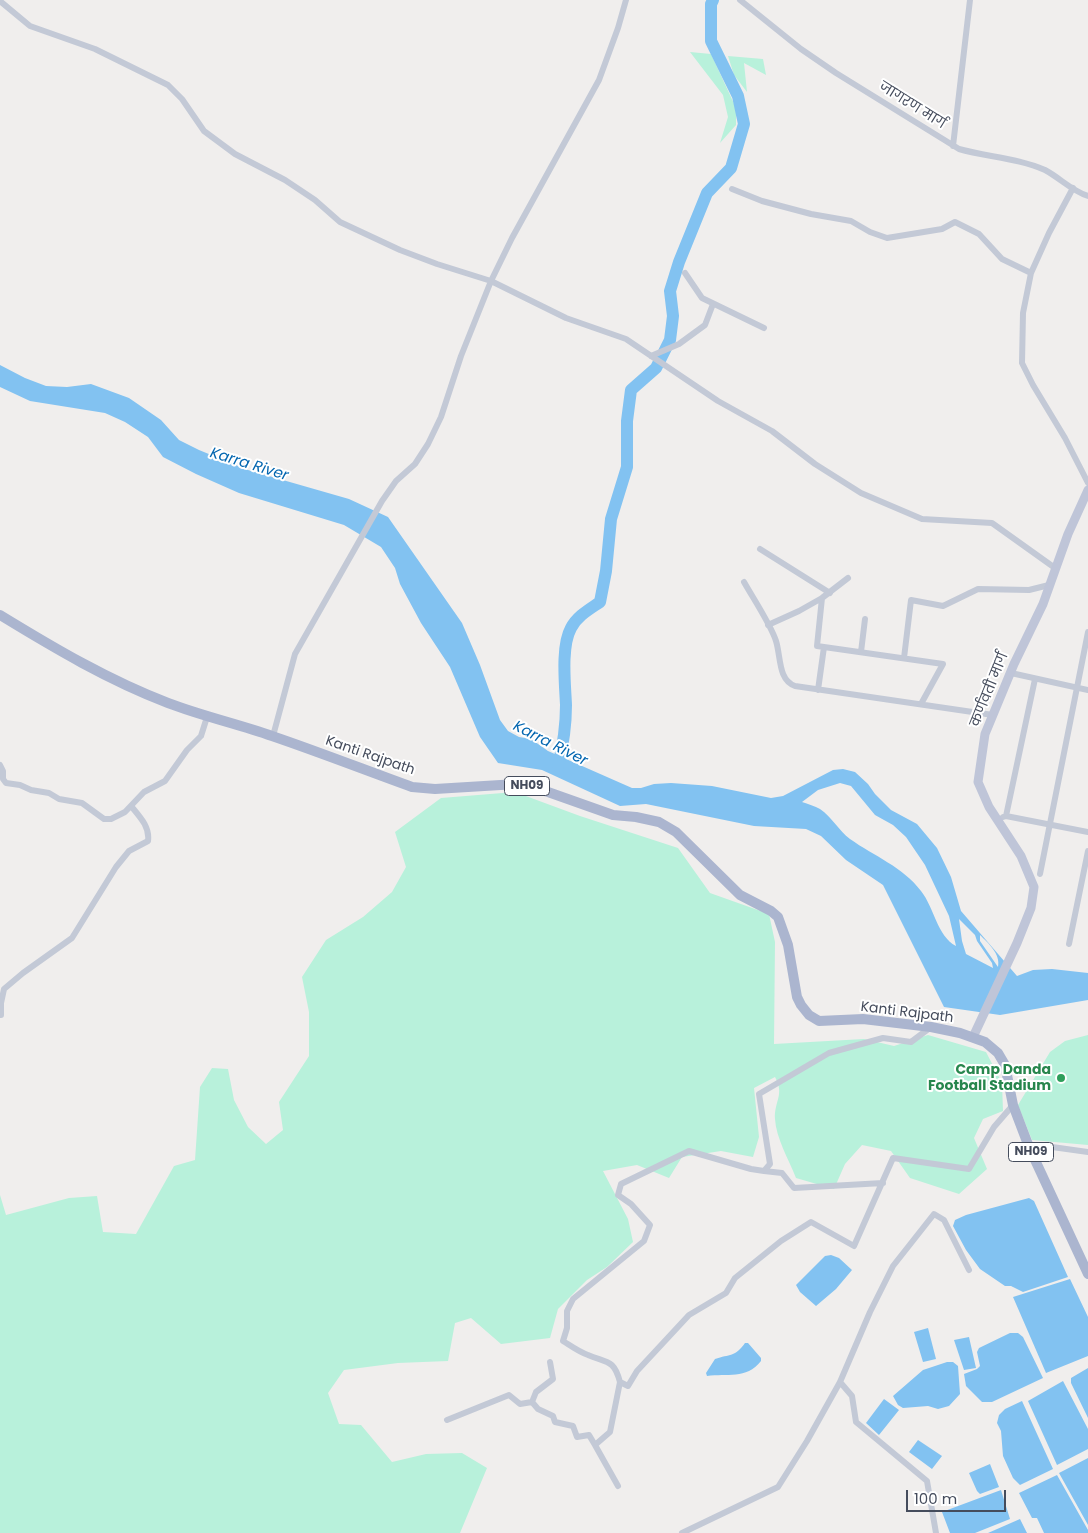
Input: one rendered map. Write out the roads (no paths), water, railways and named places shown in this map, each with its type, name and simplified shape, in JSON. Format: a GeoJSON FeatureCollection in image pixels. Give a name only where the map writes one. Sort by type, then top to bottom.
{"type":"FeatureCollection","features":[{"type":"Feature","properties":{"kind":"main road","name":"कर्णवती मार्ग"},"geometry":{"type":"LineString","coordinates":[[973,1037],[1017,943],[1031,908],[1034,887],[1020,856],[989,807],[978,782],[985,734],[1010,673],[1043,604],[1055,568],[1088,490]]}},
{"type":"Feature","properties":{"kind":"main road","name":"Kanti Rajpath"},"geometry":{"type":"LineString","coordinates":[[0,614],[56,649],[106,676],[167,702],[273,736],[412,787],[436,789],[517,784],[548,792],[612,815],[636,817],[659,822],[676,832],[740,895],[771,911],[778,917],[788,945],[797,997],[801,1006],[809,1015],[819,1021],[863,1019],[931,1027],[973,1037]]}},
{"type":"Feature","properties":{"kind":"main road","name":"NH09"},"geometry":{"type":"LineString","coordinates":[[973,1037],[985,1042],[998,1053],[1004,1065],[1013,1106],[1029,1147],[1088,1274]]}},
{"type":"Feature","properties":{"kind":"street"},"geometry":{"type":"LineString","coordinates":[[273,736],[296,654],[382,501],[396,481],[415,464],[428,444],[441,417],[461,356],[491,281],[512,238],[599,80],[626,0]]}},
{"type":"Feature","properties":{"kind":"street","name":"जागरण मार्ग"},"geometry":{"type":"LineString","coordinates":[[740,0],[836,73],[953,146],[976,154],[1020,162],[1045,170],[1088,196]]}},
{"type":"Feature","properties":{"kind":"street"},"geometry":{"type":"LineString","coordinates":[[953,146],[970,0]]}},
{"type":"Feature","properties":{"kind":"street"},"geometry":{"type":"LineString","coordinates":[[0,1],[30,26],[96,49],[168,85],[182,98],[204,131],[235,154],[285,180],[315,200],[340,222],[400,250],[436,264],[491,281],[566,318],[626,340],[718,401],[769,429],[815,464],[861,492],[922,518],[992,523],[1055,568]]}},
{"type":"Feature","properties":{"kind":"street"},"geometry":{"type":"LineString","coordinates":[[732,188],[762,201],[811,214],[851,221],[870,232],[887,238],[942,229],[955,222],[980,234],[1002,258],[1030,273]]}},
{"type":"Feature","properties":{"kind":"street"},"geometry":{"type":"LineString","coordinates":[[1073,188],[1030,273],[1023,313],[1022,363],[1065,438],[1088,483]]}},
{"type":"Feature","properties":{"kind":"street"},"geometry":{"type":"LineString","coordinates":[[685,273],[702,298],[764,328]]}},
{"type":"Feature","properties":{"kind":"street"},"geometry":{"type":"LineString","coordinates":[[653,358],[678,344],[705,325],[713,304]]}},
{"type":"Feature","properties":{"kind":"street"},"geometry":{"type":"LineString","coordinates":[[760,549],[830,592]]}},
{"type":"Feature","properties":{"kind":"street"},"geometry":{"type":"LineString","coordinates":[[768,625],[822,598],[848,578]]}},
{"type":"Feature","properties":{"kind":"street"},"geometry":{"type":"LineString","coordinates":[[744,582],[776,640],[784,677],[788,684],[993,715]]}},
{"type":"Feature","properties":{"kind":"street"},"geometry":{"type":"LineString","coordinates":[[904,658],[911,600],[943,606],[978,589],[1029,590],[1050,585]]}},
{"type":"Feature","properties":{"kind":"street"},"geometry":{"type":"LineString","coordinates":[[822,598],[817,646],[943,664],[921,704]]}},
{"type":"Feature","properties":{"kind":"street"},"geometry":{"type":"LineString","coordinates":[[861,652],[865,619]]}},
{"type":"Feature","properties":{"kind":"street"},"geometry":{"type":"LineString","coordinates":[[1040,874],[1088,632]]}},
{"type":"Feature","properties":{"kind":"street"},"geometry":{"type":"LineString","coordinates":[[818,690],[824,647]]}},
{"type":"Feature","properties":{"kind":"street"},"geometry":{"type":"LineString","coordinates":[[1010,673],[1088,690]]}},
{"type":"Feature","properties":{"kind":"street"},"geometry":{"type":"LineString","coordinates":[[1006,816],[1035,678]]}},
{"type":"Feature","properties":{"kind":"street"},"geometry":{"type":"LineString","coordinates":[[0,765],[3,771],[3,779],[6,783],[49,793],[59,799],[82,802],[104,820],[111,819],[125,812],[144,792],[165,781],[187,750],[201,736],[207,716]]}},
{"type":"Feature","properties":{"kind":"street"},"geometry":{"type":"LineString","coordinates":[[1,1012],[4,989],[72,938],[116,867],[129,851],[148,841],[149,833],[144,822],[131,806]]}},
{"type":"Feature","properties":{"kind":"street"},"geometry":{"type":"LineString","coordinates":[[997,819],[1006,816],[1088,832]]}},
{"type":"Feature","properties":{"kind":"street"},"geometry":{"type":"LineString","coordinates":[[1069,944],[1088,851]]}},
{"type":"Feature","properties":{"kind":"street"},"geometry":{"type":"LineString","coordinates":[[764,1171],[770,1164],[759,1094],[829,1053],[883,1038],[911,1042],[931,1027]]}},
{"type":"Feature","properties":{"kind":"street"},"geometry":{"type":"LineString","coordinates":[[620,1382],[628,1386],[638,1371],[689,1315],[726,1293],[735,1278],[781,1241],[812,1222],[854,1246],[892,1158],[968,1169],[994,1127],[1013,1106]]}},
{"type":"Feature","properties":{"kind":"street"},"geometry":{"type":"LineString","coordinates":[[1029,1147],[1045,1146],[1088,1152]]}},
{"type":"Feature","properties":{"kind":"street"},"geometry":{"type":"LineString","coordinates":[[595,1445],[610,1432],[620,1382],[617,1371],[608,1361],[587,1355],[563,1341],[567,1328],[567,1311],[573,1298],[644,1241],[650,1225],[631,1204],[618,1195],[621,1184],[689,1151],[750,1169],[782,1173],[794,1188],[882,1182]]}},
{"type":"Feature","properties":{"kind":"street"},"geometry":{"type":"LineString","coordinates":[[682,1533],[778,1487],[807,1441],[840,1382],[870,1312],[893,1266],[934,1214],[944,1220],[969,1270]]}},
{"type":"Feature","properties":{"kind":"street"},"geometry":{"type":"LineString","coordinates":[[532,1402],[536,1392],[553,1379],[550,1362]]}},
{"type":"Feature","properties":{"kind":"street"},"geometry":{"type":"LineString","coordinates":[[840,1382],[852,1396],[856,1422],[927,1481],[936,1533]]}},
{"type":"Feature","properties":{"kind":"street"},"geometry":{"type":"LineString","coordinates":[[448,1420],[509,1395],[520,1404],[532,1402]]}},
{"type":"Feature","properties":{"kind":"street"},"geometry":{"type":"LineString","coordinates":[[532,1402],[538,1409],[553,1416],[555,1422],[573,1426],[578,1437],[589,1436],[618,1486]]}},
{"type":"Feature","properties":{"kind":"water"},"geometry":{"type":"Polygon","coordinates":[[[0,365],[46,386],[67,387],[91,384],[129,398],[161,420],[179,440],[199,450],[248,470],[349,499],[388,517],[462,623],[500,720],[508,731],[519,737],[531,739],[548,751],[632,788],[671,783],[712,786],[771,798],[783,796],[833,770],[843,769],[855,772],[891,810],[917,824],[937,848],[951,877],[961,911],[1017,976],[1033,970],[1052,969],[1088,973],[1088,1000],[1000,1015],[944,1007],[883,885],[846,860],[821,836],[806,829],[754,826],[646,804],[620,806],[542,770],[498,763],[480,737],[450,667],[421,623],[400,584],[395,568],[381,547],[344,525],[239,493],[196,474],[163,457],[148,437],[125,422],[105,413],[30,401],[0,387],[0,365]],[[840,783],[818,790],[802,802],[820,809],[850,839],[906,875],[921,891],[944,935],[956,946],[949,916],[925,865],[906,837],[893,825],[875,815],[851,786],[840,783]],[[959,919],[966,954],[993,968],[992,963],[975,935],[959,919]],[[980,935],[980,941],[998,967],[996,953],[980,935]]]}},
{"type":"Feature","properties":{"kind":"water"},"geometry":{"type":"Polygon","coordinates":[[[1029,1198],[1034,1201],[1068,1277],[1023,1292],[1011,1286],[1005,1286],[980,1269],[966,1250],[953,1226],[955,1220],[966,1215],[1029,1198]]]}},
{"type":"Feature","properties":{"kind":"water"},"geometry":{"type":"Polygon","coordinates":[[[831,1255],[839,1258],[852,1270],[836,1289],[816,1306],[800,1292],[796,1285],[825,1256],[831,1255]]]}},
{"type":"Feature","properties":{"kind":"water"},"geometry":{"type":"Polygon","coordinates":[[[1070,1279],[1088,1317],[1088,1356],[1046,1373],[1013,1297],[1070,1279]]]}},
{"type":"Feature","properties":{"kind":"water"},"geometry":{"type":"Polygon","coordinates":[[[928,1328],[936,1359],[923,1362],[914,1332],[928,1328]]]}},
{"type":"Feature","properties":{"kind":"water"},"geometry":{"type":"Polygon","coordinates":[[[1010,1333],[1018,1333],[1023,1337],[1043,1378],[992,1402],[982,1402],[966,1386],[964,1374],[980,1366],[977,1352],[979,1348],[1010,1333]]]}},
{"type":"Feature","properties":{"kind":"water"},"geometry":{"type":"Polygon","coordinates":[[[969,1337],[976,1368],[964,1370],[954,1340],[969,1337]]]}},
{"type":"Feature","properties":{"kind":"water"},"geometry":{"type":"Polygon","coordinates":[[[745,1343],[748,1343],[761,1358],[761,1361],[755,1367],[743,1373],[707,1376],[706,1373],[715,1359],[735,1353],[745,1343]]]}},
{"type":"Feature","properties":{"kind":"water"},"geometry":{"type":"Polygon","coordinates":[[[947,1362],[953,1362],[958,1366],[960,1394],[949,1406],[938,1409],[928,1406],[903,1408],[898,1405],[893,1396],[923,1370],[947,1362]]]}},
{"type":"Feature","properties":{"kind":"water"},"geometry":{"type":"Polygon","coordinates":[[[1088,1368],[1088,1418],[1071,1383],[1071,1378],[1088,1368]]]}},
{"type":"Feature","properties":{"kind":"water"},"geometry":{"type":"Polygon","coordinates":[[[1063,1381],[1088,1429],[1088,1449],[1057,1465],[1028,1401],[1063,1381]]]}},
{"type":"Feature","properties":{"kind":"water"},"geometry":{"type":"Polygon","coordinates":[[[884,1399],[899,1410],[879,1435],[866,1423],[884,1399]]]}},
{"type":"Feature","properties":{"kind":"water"},"geometry":{"type":"Polygon","coordinates":[[[1022,1401],[1053,1469],[1020,1485],[1013,1478],[1003,1456],[1001,1431],[997,1423],[999,1415],[1005,1409],[1022,1401]]]}},
{"type":"Feature","properties":{"kind":"water"},"geometry":{"type":"Polygon","coordinates":[[[918,1440],[942,1456],[932,1469],[909,1452],[918,1440]]]}},
{"type":"Feature","properties":{"kind":"water"},"geometry":{"type":"Polygon","coordinates":[[[1088,1458],[1088,1525],[1059,1473],[1088,1458]]]}},
{"type":"Feature","properties":{"kind":"water"},"geometry":{"type":"Polygon","coordinates":[[[990,1464],[999,1487],[980,1494],[969,1473],[990,1464]]]}},
{"type":"Feature","properties":{"kind":"water"},"geometry":{"type":"Polygon","coordinates":[[[1057,1475],[1088,1533],[1044,1533],[1037,1518],[1032,1518],[1019,1493],[1057,1475]]]}},
{"type":"Feature","properties":{"kind":"water"},"geometry":{"type":"Polygon","coordinates":[[[1001,1490],[1010,1519],[975,1533],[950,1533],[942,1512],[1001,1490]]]}},
{"type":"Feature","properties":{"kind":"water"},"geometry":{"type":"Polygon","coordinates":[[[1020,1519],[1027,1533],[988,1533],[1020,1519]]]}},
{"type":"Feature","properties":{"kind":"waterway","name":"Karra River"},"geometry":{"type":"LineString","coordinates":[[558,766],[565,721],[564,665],[566,645],[571,628],[577,620],[600,602],[606,571],[611,519],[627,467],[627,421],[631,390],[656,368],[670,340],[673,316],[670,291],[679,262],[707,193],[731,168],[744,124],[738,96],[711,41],[711,4],[713,0]]}},
{"type":"Feature","properties":{"kind":"place","name":"Camp Danda Football Stadium"},"geometry":{"type":"Point","coordinates":[1061,1078]}}]}
